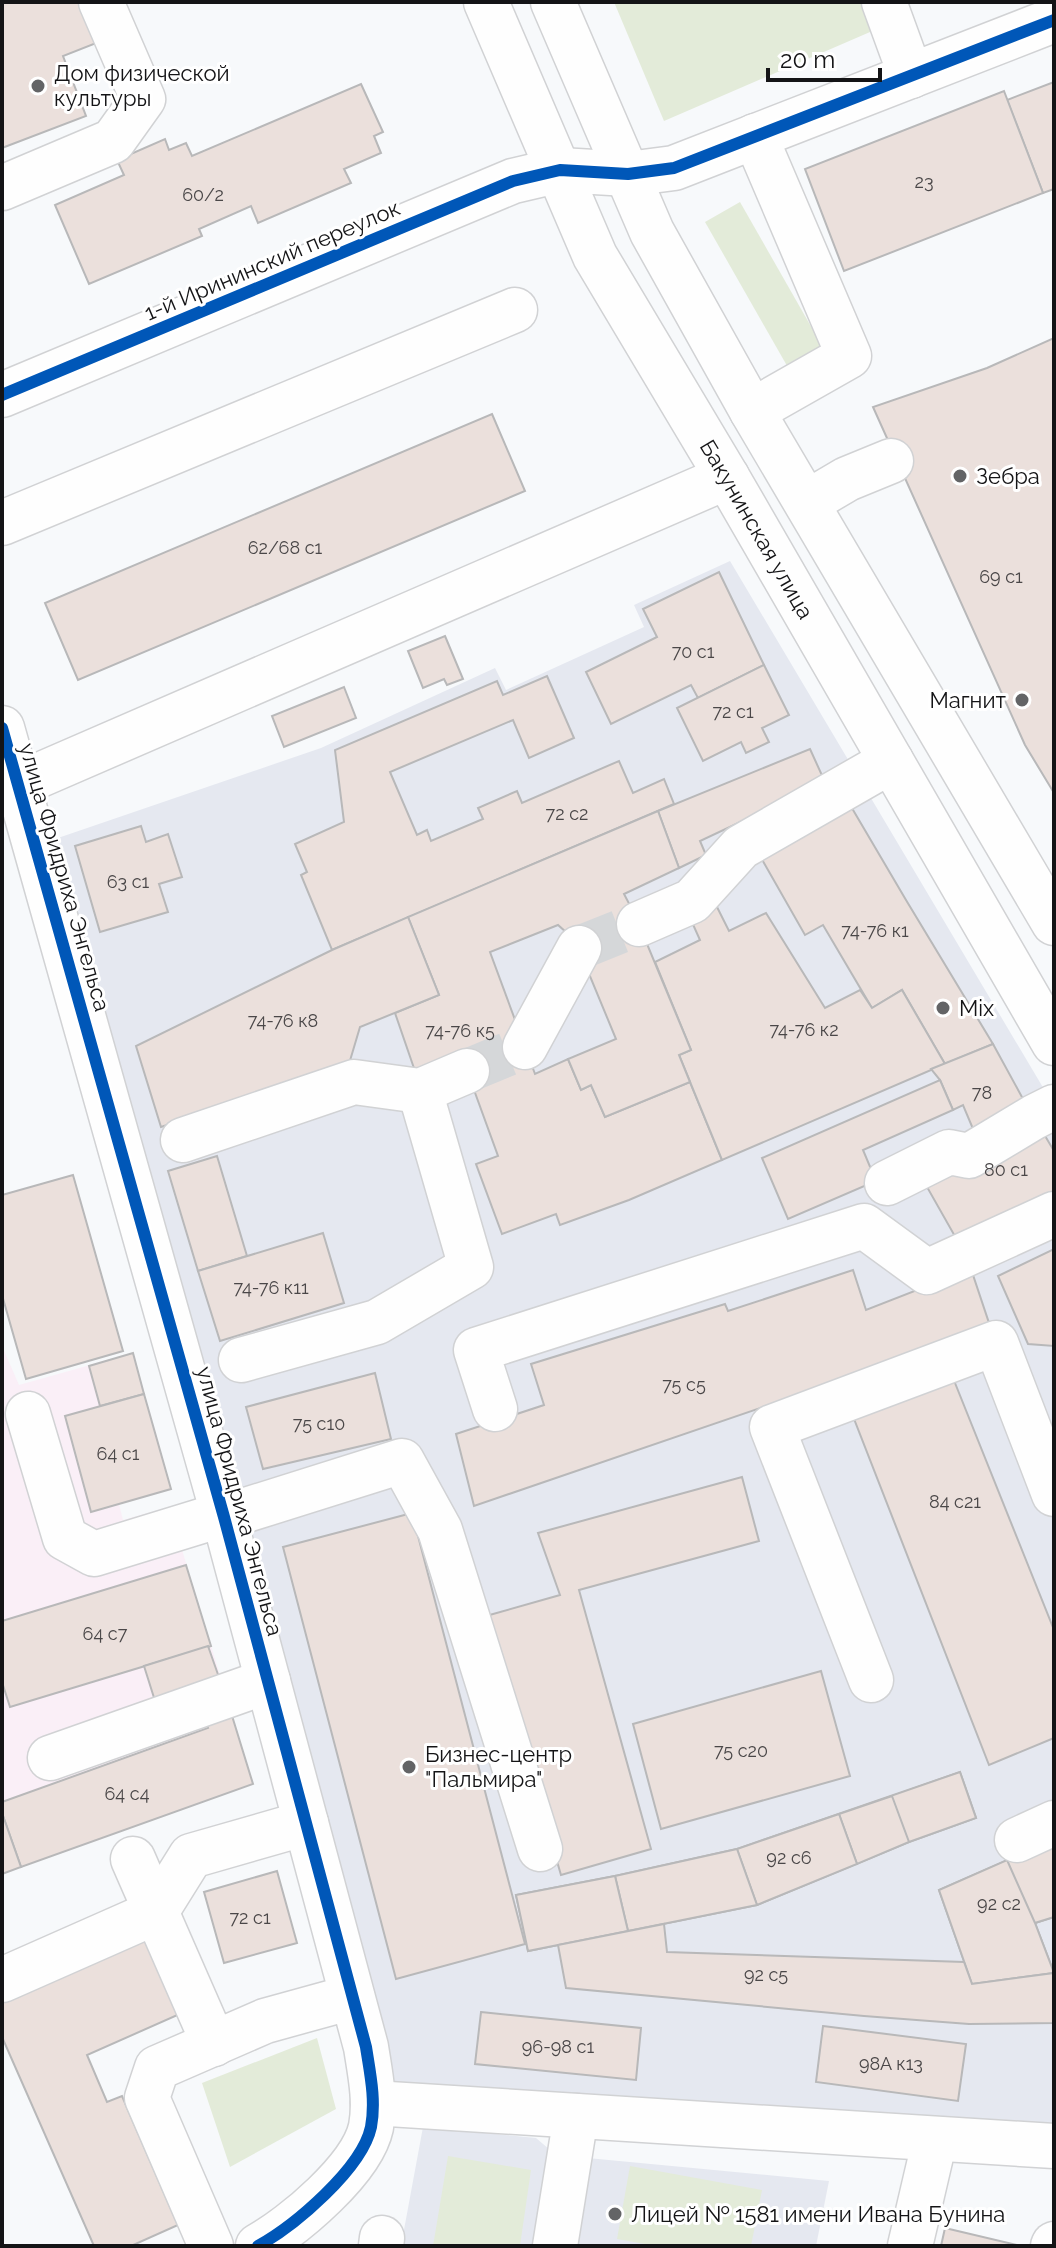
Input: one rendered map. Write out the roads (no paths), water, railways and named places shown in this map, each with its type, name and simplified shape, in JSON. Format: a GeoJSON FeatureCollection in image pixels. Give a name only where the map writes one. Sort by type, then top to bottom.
{"type":"FeatureCollection","features":[{"type":"Feature","properties":{"kind":"street"},"geometry":{"type":"LineString","coordinates":[[2,188],[113,141],[143,99],[101,2]]}},
{"type":"Feature","properties":{"kind":"street","name":"Бакунинская улица"},"geometry":{"type":"LineString","coordinates":[[486,2],[595,256],[727,477],[1054,1043]]}},
{"type":"Feature","properties":{"kind":"street"},"geometry":{"type":"LineString","coordinates":[[553,2],[652,232],[752,411],[1054,923]]}},
{"type":"Feature","properties":{"kind":"street"},"geometry":{"type":"LineString","coordinates":[[884,2],[911,76]]}},
{"type":"Feature","properties":{"kind":"street","name":"1-й Ирининский переулок"},"geometry":{"type":"LineString","coordinates":[[2,395],[513,181],[560,170],[628,174],[674,168],[1054,20]]}},
{"type":"Feature","properties":{"kind":"street"},"geometry":{"type":"LineString","coordinates":[[752,411],[849,356],[755,136]]}},
{"type":"Feature","properties":{"kind":"street"},"geometry":{"type":"LineString","coordinates":[[2,523],[515,310]]}},
{"type":"Feature","properties":{"kind":"street"},"geometry":{"type":"LineString","coordinates":[[808,502],[847,479],[891,461]]}},
{"type":"Feature","properties":{"kind":"street"},"geometry":{"type":"LineString","coordinates":[[19,784],[727,477]]}},
{"type":"Feature","properties":{"kind":"street","name":"улица Фридриха Энгельса"},"geometry":{"type":"LineString","coordinates":[[2,728],[224,1516],[366,2047],[373,2103],[370,2130],[359,2155],[309,2209],[258,2246]]}},
{"type":"Feature","properties":{"kind":"street"},"geometry":{"type":"LineString","coordinates":[[639,924],[692,901],[741,847],[891,761]]}},
{"type":"Feature","properties":{"kind":"street"},"geometry":{"type":"LineString","coordinates":[[525,1047],[579,948]]}},
{"type":"Feature","properties":{"kind":"street"},"geometry":{"type":"LineString","coordinates":[[183,1140],[354,1082],[420,1091],[467,1071]]}},
{"type":"Feature","properties":{"kind":"street"},"geometry":{"type":"LineString","coordinates":[[241,1360],[377,1322],[471,1267],[420,1091]]}},
{"type":"Feature","properties":{"kind":"street"},"geometry":{"type":"LineString","coordinates":[[887,1183],[949,1152],[969,1156],[1054,1107]]}},
{"type":"Feature","properties":{"kind":"street"},"geometry":{"type":"LineString","coordinates":[[495,1409],[476,1350],[864,1226],[927,1272],[1054,1214]]}},
{"type":"Feature","properties":{"kind":"street"},"geometry":{"type":"LineString","coordinates":[[871,1680],[772,1427],[996,1343],[1054,1493]]}},
{"type":"Feature","properties":{"kind":"street"},"geometry":{"type":"LineString","coordinates":[[28,1414],[65,1538],[94,1554],[402,1461],[440,1530],[540,1849]]}},
{"type":"Feature","properties":{"kind":"street"},"geometry":{"type":"LineString","coordinates":[[50,1758],[268,1681]]}},
{"type":"Feature","properties":{"kind":"street"},"geometry":{"type":"LineString","coordinates":[[2,1980],[156,1912],[191,1856],[306,1823]]}},
{"type":"Feature","properties":{"kind":"street"},"geometry":{"type":"LineString","coordinates":[[133,1859],[214,2044]]}},
{"type":"Feature","properties":{"kind":"street"},"geometry":{"type":"LineString","coordinates":[[211,2246],[147,2098],[157,2068],[265,2021],[352,1997]]}},
{"type":"Feature","properties":{"kind":"street"},"geometry":{"type":"LineString","coordinates":[[373,2103],[1054,2146]]}},
{"type":"Feature","properties":{"kind":"street"},"geometry":{"type":"LineString","coordinates":[[555,2246],[576,2116]]}},
{"type":"Feature","properties":{"kind":"street"},"geometry":{"type":"LineString","coordinates":[[910,2246],[935,2139]]}},
{"type":"Feature","properties":{"kind":"tunnel"},"geometry":{"type":"LineString","coordinates":[[579,948],[639,924]]}},
{"type":"Feature","properties":{"kind":"tunnel"},"geometry":{"type":"LineString","coordinates":[[467,1071],[525,1047]]}},
{"type":"Feature","properties":{"kind":"place","name":"Дом физической культуры"},"geometry":{"type":"Point","coordinates":[38,86]}},
{"type":"Feature","properties":{"kind":"place","name":"Зебра"},"geometry":{"type":"Point","coordinates":[960,476]}},
{"type":"Feature","properties":{"kind":"place","name":"Магнит"},"geometry":{"type":"Point","coordinates":[1022,700]}},
{"type":"Feature","properties":{"kind":"place","name":"Mix"},"geometry":{"type":"Point","coordinates":[943,1008]}},
{"type":"Feature","properties":{"kind":"place","name":"Бизнес-центр \"Пальмира\""},"geometry":{"type":"Point","coordinates":[409,1767]}},
{"type":"Feature","properties":{"kind":"place","name":"Лицей № 1581 имени Ивана Бунина"},"geometry":{"type":"Point","coordinates":[615,2214]}}]}
